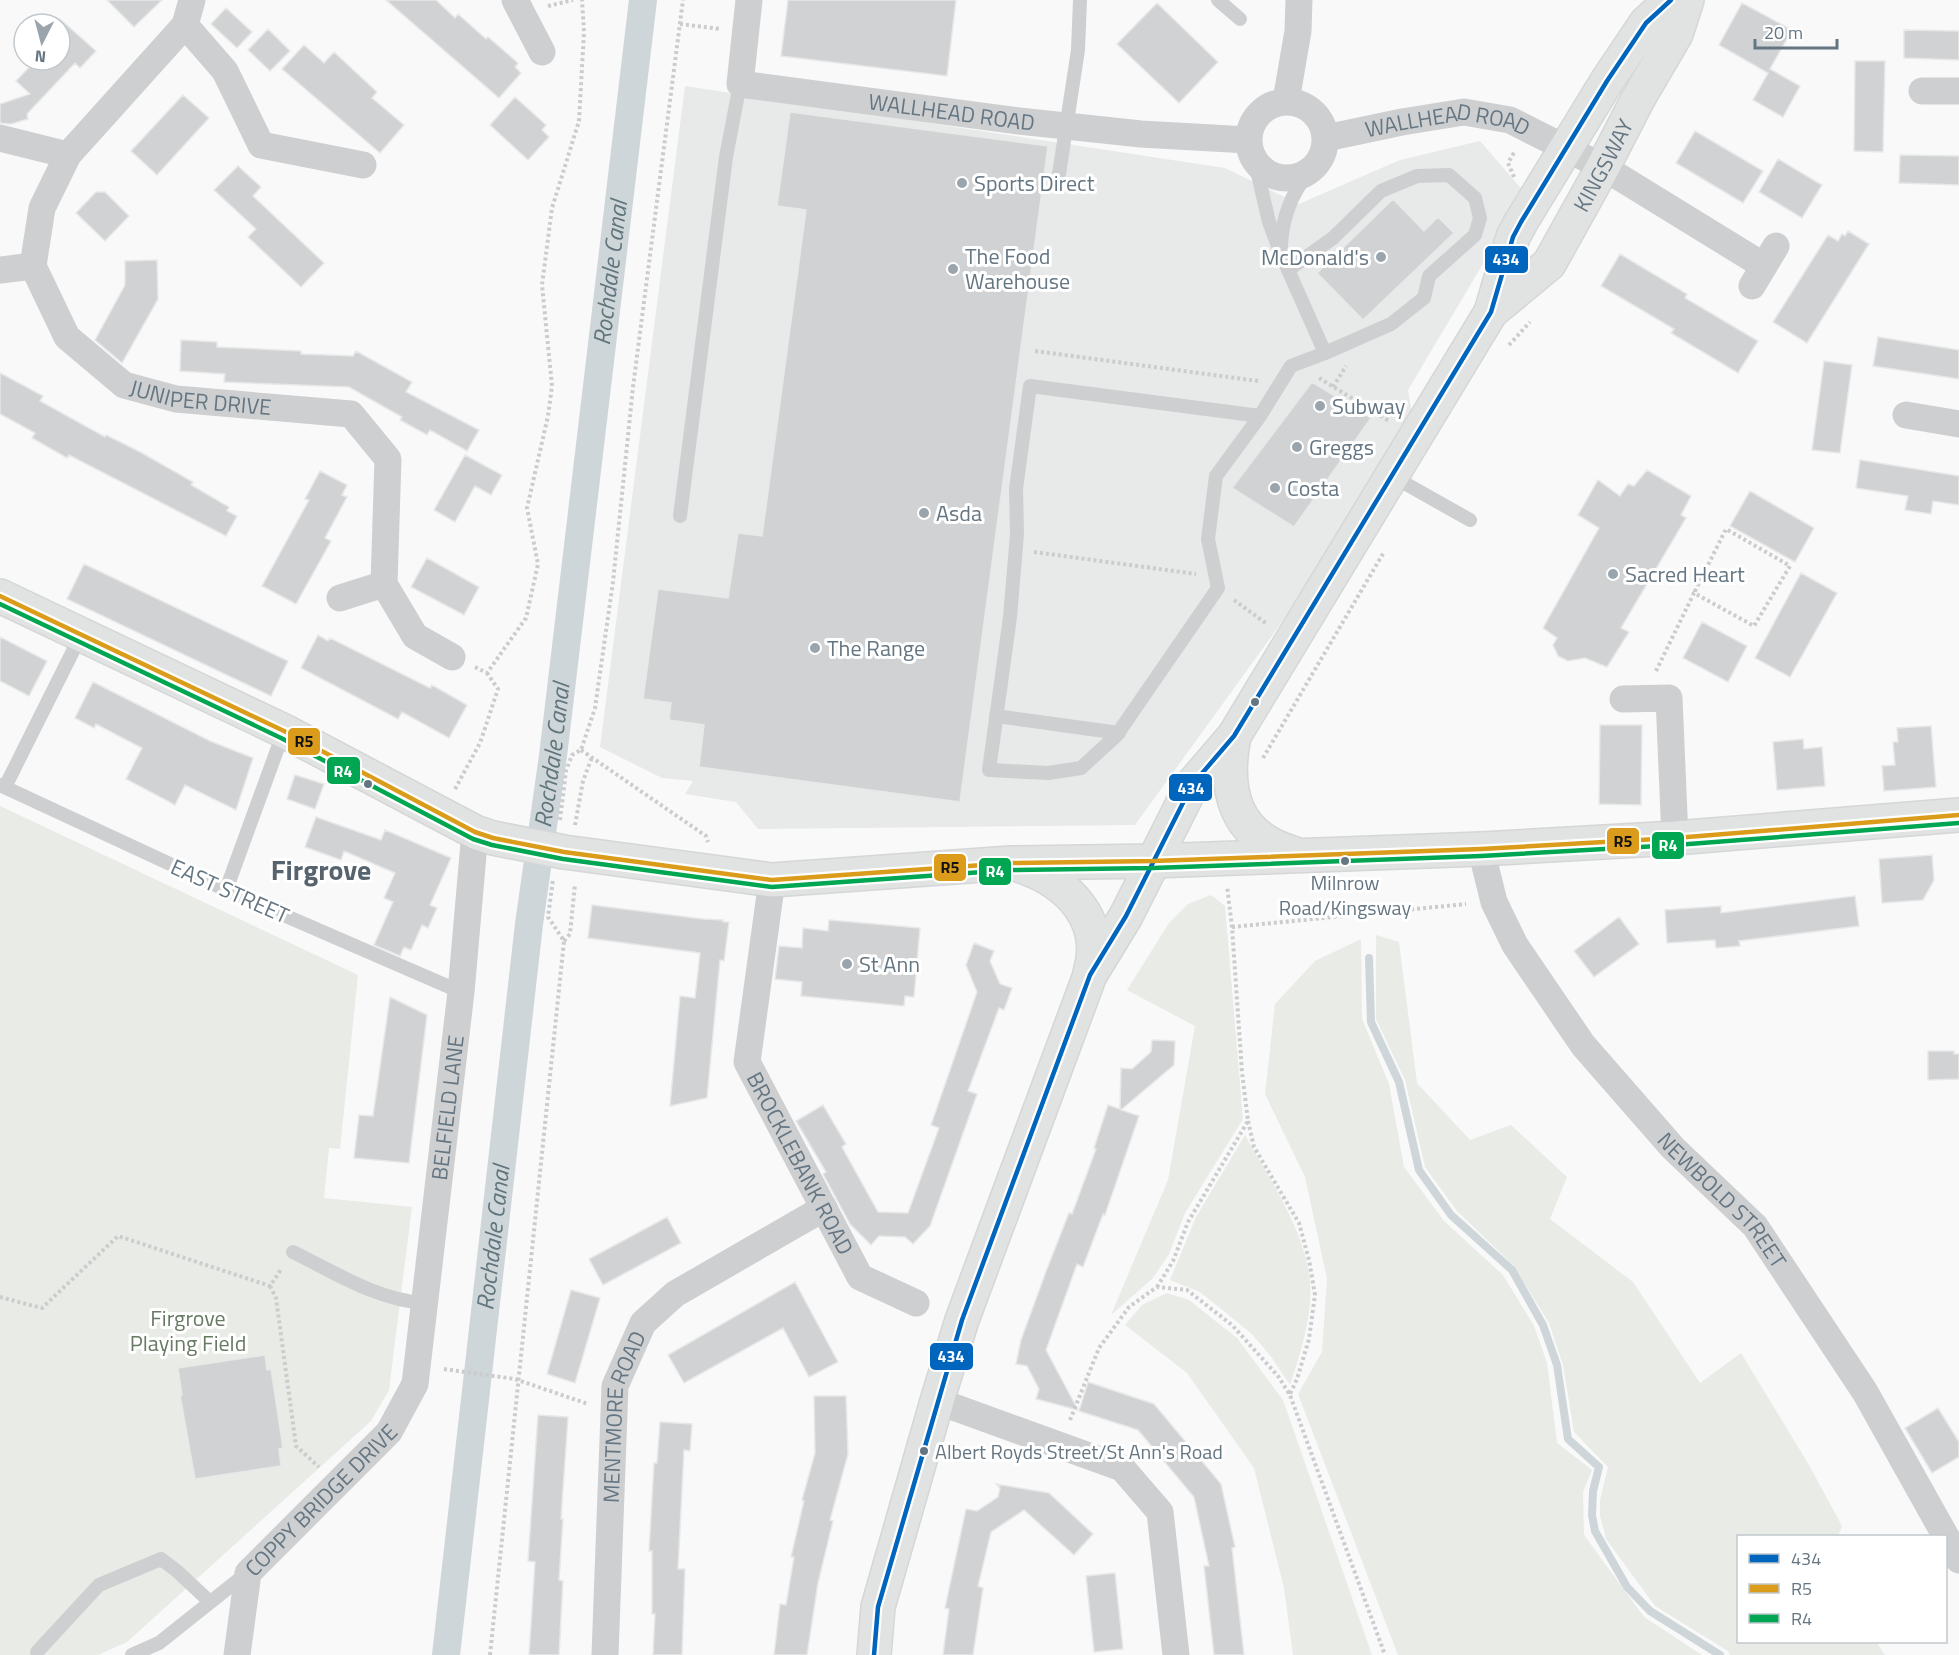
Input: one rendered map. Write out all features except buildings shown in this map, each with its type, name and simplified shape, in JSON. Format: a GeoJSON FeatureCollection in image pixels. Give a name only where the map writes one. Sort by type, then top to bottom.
{"type":"FeatureCollection","features":[{"type":"Feature","properties":{"kind":"main road","name":"KINGSWAY"},"geometry":{"type":"LineString","coordinates":[[1090,975],[1126,916],[1192,785],[1234,736],[1491,312],[1514,237],[1566,147],[1646,23],[1671,0]]}},
{"type":"Feature","properties":{"kind":"main road","name":"KINGSWAY"},"geometry":{"type":"LineString","coordinates":[[1491,312],[1549,264],[1638,99],[1676,34],[1687,0]]}},
{"type":"Feature","properties":{"kind":"main road"},"geometry":{"type":"LineString","coordinates":[[0,596],[284,731],[484,835],[568,852],[772,880],[1011,863],[1153,861],[1481,849],[1675,838],[1959,815]]}},
{"type":"Feature","properties":{"kind":"main road"},"geometry":{"type":"LineString","coordinates":[[1234,736],[1231,786],[1242,817],[1258,838],[1267,844],[1303,855]]}},
{"type":"Feature","properties":{"kind":"main road"},"geometry":{"type":"LineString","coordinates":[[874,1655],[878,1607],[964,1313],[1093,963],[1093,939],[1077,902],[1065,889],[1048,877],[1011,863]]}},
{"type":"Feature","properties":{"kind":"street"},"geometry":{"type":"LineString","coordinates":[[740,84],[749,0]]}},
{"type":"Feature","properties":{"kind":"street"},"geometry":{"type":"LineString","coordinates":[[1286,101],[1298,31],[1299,0]]}},
{"type":"Feature","properties":{"kind":"street"},"geometry":{"type":"LineString","coordinates":[[518,1],[542,52]]}},
{"type":"Feature","properties":{"kind":"street"},"geometry":{"type":"LineString","coordinates":[[0,270],[33,266],[42,208],[68,155],[189,13],[225,71],[261,146],[363,165]]}},
{"type":"Feature","properties":{"kind":"street","name":"WALLHEAD ROAD"},"geometry":{"type":"LineString","coordinates":[[740,84],[1141,134],[1252,151]]}},
{"type":"Feature","properties":{"kind":"street"},"geometry":{"type":"LineString","coordinates":[[1922,91],[1959,91]]}},
{"type":"Feature","properties":{"kind":"street"},"geometry":{"type":"LineString","coordinates":[[1286,101],[1299,103],[1310,109],[1319,118],[1326,138],[1323,154],[1309,172],[1298,177],[1280,178],[1264,171],[1252,151],[1253,123],[1264,109],[1275,103],[1286,101]]}},
{"type":"Feature","properties":{"kind":"street","name":"WALLHEAD ROAD"},"geometry":{"type":"LineString","coordinates":[[1326,138],[1464,112],[1510,120],[1603,167],[1764,266]]}},
{"type":"Feature","properties":{"kind":"street"},"geometry":{"type":"LineString","coordinates":[[0,138],[68,155]]}},
{"type":"Feature","properties":{"kind":"street","name":"JUNIPER DRIVE"},"geometry":{"type":"LineString","coordinates":[[33,266],[67,337],[124,385],[176,399],[351,414],[388,459],[384,585]]}},
{"type":"Feature","properties":{"kind":"street"},"geometry":{"type":"LineString","coordinates":[[1906,415],[1959,424]]}},
{"type":"Feature","properties":{"kind":"street"},"geometry":{"type":"LineString","coordinates":[[340,598],[384,585],[416,636],[452,657]]}},
{"type":"Feature","properties":{"kind":"street"},"geometry":{"type":"LineString","coordinates":[[1633,698],[1669,698],[1675,838]]}},
{"type":"Feature","properties":{"kind":"street","name":"BELFIELD LANE"},"geometry":{"type":"LineString","coordinates":[[415,1384],[461,992],[484,835]]}},
{"type":"Feature","properties":{"kind":"street","name":"NEWBOLD STREET"},"geometry":{"type":"LineString","coordinates":[[1481,849],[1494,902],[1515,945],[1583,1045],[1672,1148],[1755,1226],[1865,1392],[1945,1535]]}},
{"type":"Feature","properties":{"kind":"street","name":"BROCKLEBANK ROAD"},"geometry":{"type":"LineString","coordinates":[[772,880],[747,1062],[860,1277],[916,1303]]}},
{"type":"Feature","properties":{"kind":"street","name":"MENTMORE ROAD"},"geometry":{"type":"LineString","coordinates":[[604,1655],[615,1386],[643,1323],[675,1294],[824,1208]]}},
{"type":"Feature","properties":{"kind":"street","name":"COPPY BRIDGE DRIVE"},"geometry":{"type":"LineString","coordinates":[[237,1655],[248,1573],[389,1432],[415,1384]]}},
{"type":"Feature","properties":{"kind":"street"},"geometry":{"type":"LineString","coordinates":[[937,1401],[1122,1468],[1160,1512],[1176,1655]]}},
{"type":"Feature","properties":{"kind":"street","name":"NEWBOLD STREET"},"geometry":{"type":"LineString","coordinates":[[1947,1539],[1959,1560]]}},
{"type":"Feature","properties":{"kind":"lane"},"geometry":{"type":"LineString","coordinates":[[1058,187],[1078,50],[1080,0]]}},
{"type":"Feature","properties":{"kind":"lane"},"geometry":{"type":"LineString","coordinates":[[1218,0],[1240,19]]}},
{"type":"Feature","properties":{"kind":"lane"},"geometry":{"type":"LineString","coordinates":[[680,516],[726,157],[740,84]]}},
{"type":"Feature","properties":{"kind":"lane"},"geometry":{"type":"LineString","coordinates":[[1252,151],[1269,222],[1325,353]]}},
{"type":"Feature","properties":{"kind":"lane"},"geometry":{"type":"LineString","coordinates":[[1281,254],[1281,226],[1297,187],[1309,172]]}},
{"type":"Feature","properties":{"kind":"lane"},"geometry":{"type":"LineString","coordinates":[[1260,416],[1030,386],[1016,489],[1016,550],[1010,616],[989,770],[1048,773],[1081,768],[1119,733],[1218,588],[1208,539],[1216,476],[1260,416],[1291,366],[1391,324],[1424,298],[1429,276],[1475,235],[1480,218],[1475,198],[1449,175],[1417,176],[1381,191],[1332,238],[1288,270]]}},
{"type":"Feature","properties":{"kind":"lane"},"geometry":{"type":"LineString","coordinates":[[1392,476],[1470,520]]}},
{"type":"Feature","properties":{"kind":"lane"},"geometry":{"type":"LineString","coordinates":[[2,786],[81,635]]}},
{"type":"Feature","properties":{"kind":"lane"},"geometry":{"type":"LineString","coordinates":[[996,716],[1119,733]]}},
{"type":"Feature","properties":{"kind":"lane"},"geometry":{"type":"LineString","coordinates":[[226,890],[284,731]]}},
{"type":"Feature","properties":{"kind":"lane","name":"EAST STREET"},"geometry":{"type":"LineString","coordinates":[[2,786],[226,890],[461,992]]}},
{"type":"Feature","properties":{"kind":"lane"},"geometry":{"type":"LineString","coordinates":[[293,1251],[362,1287],[407,1302],[424,1303]]}},
{"type":"Feature","properties":{"kind":"lane"},"geometry":{"type":"LineString","coordinates":[[37,1652],[99,1585],[161,1559],[210,1602]]}},
{"type":"Feature","properties":{"kind":"lane"},"geometry":{"type":"LineString","coordinates":[[132,1655],[159,1643],[248,1573]]}},
{"type":"Feature","properties":{"kind":"path"},"geometry":{"type":"LineString","coordinates":[[488,673],[526,618],[538,564],[527,508],[548,416],[552,386],[542,285],[552,208],[579,121],[584,32],[582,0]]}},
{"type":"Feature","properties":{"kind":"path"},"geometry":{"type":"LineString","coordinates":[[683,0],[680,24],[746,33]]}},
{"type":"Feature","properties":{"kind":"path"},"geometry":{"type":"LineString","coordinates":[[1508,346],[1536,315]]}},
{"type":"Feature","properties":{"kind":"path"},"geometry":{"type":"LineString","coordinates":[[1035,351],[1255,379],[1275,391]]}},
{"type":"Feature","properties":{"kind":"path"},"geometry":{"type":"LineString","coordinates":[[1311,373],[1416,437]]}},
{"type":"Feature","properties":{"kind":"path"},"geometry":{"type":"LineString","coordinates":[[1633,698],[1694,593],[1726,529],[1790,566],[1754,626],[1694,593]]}},
{"type":"Feature","properties":{"kind":"path"},"geometry":{"type":"LineString","coordinates":[[1257,767],[1390,543]]}},
{"type":"Feature","properties":{"kind":"path"},"geometry":{"type":"LineString","coordinates":[[1016,550],[1201,574],[1292,642]]}},
{"type":"Feature","properties":{"kind":"path"},"geometry":{"type":"LineString","coordinates":[[442,815],[480,743],[498,689],[488,673],[452,657]]}},
{"type":"Feature","properties":{"kind":"path"},"geometry":{"type":"LineString","coordinates":[[582,750],[706,836],[718,872]]}},
{"type":"Feature","properties":{"kind":"path"},"geometry":{"type":"LineString","coordinates":[[568,852],[583,781],[592,757]]}},
{"type":"Feature","properties":{"kind":"path"},"geometry":{"type":"LineString","coordinates":[[1227,888],[1248,1121],[1254,1147],[1299,1223],[1315,1295],[1309,1339],[1290,1395]]}},
{"type":"Feature","properties":{"kind":"path"},"geometry":{"type":"LineString","coordinates":[[564,941],[570,934],[574,894]]}},
{"type":"Feature","properties":{"kind":"path"},"geometry":{"type":"LineString","coordinates":[[1232,927],[1494,902]]}},
{"type":"Feature","properties":{"kind":"path"},"geometry":{"type":"LineString","coordinates":[[1060,1446],[1099,1348],[1129,1308],[1157,1287],[1173,1261],[1188,1222],[1248,1121]]}},
{"type":"Feature","properties":{"kind":"path"},"geometry":{"type":"LineString","coordinates":[[0,1298],[42,1308],[118,1236],[270,1286],[276,1298],[296,1446],[337,1483]]}},
{"type":"Feature","properties":{"kind":"path"},"geometry":{"type":"LineString","coordinates":[[270,1286],[293,1251]]}},
{"type":"Feature","properties":{"kind":"path"},"geometry":{"type":"LineString","coordinates":[[1157,1287],[1187,1290],[1232,1325],[1278,1376],[1290,1395],[1385,1655]]}},
{"type":"Feature","properties":{"kind":"path"},"geometry":{"type":"LineString","coordinates":[[448,1370],[515,1380],[614,1412]]}},
{"type":"Feature","properties":{"kind":"shaded area"},"geometry":{"type":"Polygon","coordinates":[[[685,86],[1225,168],[1299,204],[1400,160],[1480,141],[1525,193],[1408,390],[1416,437],[1135,825],[758,829],[736,802],[685,794],[693,781],[662,778],[600,747],[685,86]]]}},
{"type":"Feature","properties":{"kind":"green space","name":"Firgrove Playing Field"},"geometry":{"type":"Polygon","coordinates":[[[0,806],[358,975],[340,1149],[329,1148],[324,1198],[412,1207],[389,1390],[371,1421],[127,1642],[98,1655],[0,1655],[0,806]]]}},
{"type":"Feature","properties":{"kind":"green space"},"geometry":{"type":"Polygon","coordinates":[[[1211,895],[1225,906],[1243,1119],[1185,1213],[1169,1254],[1153,1278],[1111,1315],[1168,1180],[1195,1026],[1127,990],[1169,923],[1188,904],[1211,895]]]}},
{"type":"Feature","properties":{"kind":"green space"},"geometry":{"type":"Polygon","coordinates":[[[1376,935],[1399,942],[1417,1083],[1470,1140],[1511,1125],[1567,1177],[1550,1219],[1633,1282],[1700,1383],[1741,1353],[1809,1465],[1842,1526],[1838,1535],[1737,1535],[1737,1643],[1877,1643],[1885,1655],[1730,1655],[1728,1651],[1655,1606],[1606,1539],[1600,1516],[1600,1500],[1608,1467],[1574,1432],[1563,1365],[1549,1323],[1513,1265],[1457,1211],[1425,1167],[1405,1080],[1376,1019],[1376,935]]]}},
{"type":"Feature","properties":{"kind":"green space"},"geometry":{"type":"Polygon","coordinates":[[[1361,939],[1362,1019],[1389,1084],[1404,1167],[1444,1221],[1503,1275],[1534,1326],[1547,1363],[1557,1443],[1592,1470],[1583,1492],[1584,1535],[1644,1617],[1702,1655],[1398,1655],[1298,1394],[1322,1352],[1327,1279],[1305,1177],[1265,1094],[1275,1004],[1315,961],[1361,939]]]}},
{"type":"Feature","properties":{"kind":"green space"},"geometry":{"type":"Polygon","coordinates":[[[1245,1135],[1290,1216],[1298,1233],[1308,1268],[1309,1312],[1290,1385],[1252,1334],[1200,1292],[1170,1280],[1196,1217],[1245,1135]]]}},
{"type":"Feature","properties":{"kind":"green space"},"geometry":{"type":"Polygon","coordinates":[[[1167,1293],[1189,1300],[1237,1338],[1283,1400],[1372,1655],[1293,1655],[1284,1588],[1254,1468],[1187,1373],[1125,1325],[1142,1305],[1167,1293]]]}},
{"type":"Feature","properties":{"kind":"waterway","name":"Rochdale Canal"},"geometry":{"type":"LineString","coordinates":[[446,1655],[529,924],[553,756],[643,0]]}},
{"type":"Feature","properties":{"kind":"waterway"},"geometry":{"type":"LineString","coordinates":[[1369,958],[1371,1022],[1399,1082],[1419,1170],[1451,1215],[1512,1270],[1543,1325],[1557,1365],[1568,1439],[1599,1467],[1593,1491],[1592,1515],[1595,1531],[1627,1587],[1650,1611],[1720,1655]]}},
{"type":"Feature","properties":{"kind":"transit line","name":"434"},"geometry":{"type":"LineString","coordinates":[[874,1655],[878,1607],[962,1320],[1090,975],[1126,916],[1192,785],[1234,736],[1491,312],[1513,237],[1521,222],[1607,81],[1646,23],[1671,0]]}},
{"type":"Feature","properties":{"kind":"transit line","name":"R5"},"geometry":{"type":"LineString","coordinates":[[0,596],[284,731],[475,832],[493,838],[564,852],[772,880],[1011,863],[1153,861],[1481,849],[1675,838],[1959,815]]}},
{"type":"Feature","properties":{"kind":"transit line","name":"R4"},"geometry":{"type":"LineString","coordinates":[[0,604],[281,738],[473,839],[563,859],[772,887],[1011,870],[1153,868],[1481,856],[1676,845],[1959,823]]}},
{"type":"Feature","properties":{"kind":"place","name":"Sports Direct"},"geometry":{"type":"Point","coordinates":[962,183]}},
{"type":"Feature","properties":{"kind":"place","name":"McDonald's"},"geometry":{"type":"Point","coordinates":[1381,257]}},
{"type":"Feature","properties":{"kind":"place","name":"The Food Warehouse"},"geometry":{"type":"Point","coordinates":[953,269]}},
{"type":"Feature","properties":{"kind":"place","name":"Subway"},"geometry":{"type":"Point","coordinates":[1320,406]}},
{"type":"Feature","properties":{"kind":"place","name":"Greggs"},"geometry":{"type":"Point","coordinates":[1297,447]}},
{"type":"Feature","properties":{"kind":"place","name":"Costa"},"geometry":{"type":"Point","coordinates":[1275,488]}},
{"type":"Feature","properties":{"kind":"place","name":"Asda"},"geometry":{"type":"Point","coordinates":[924,513]}},
{"type":"Feature","properties":{"kind":"place","name":"Sacred Heart"},"geometry":{"type":"Point","coordinates":[1613,574]}},
{"type":"Feature","properties":{"kind":"place","name":"The Range"},"geometry":{"type":"Point","coordinates":[815,648]}},
{"type":"Feature","properties":{"kind":"place","name":"Milnrow Road/Kingsway"},"geometry":{"type":"Point","coordinates":[1345,861]}},
{"type":"Feature","properties":{"kind":"place","name":"St Ann"},"geometry":{"type":"Point","coordinates":[847,964]}},
{"type":"Feature","properties":{"kind":"place","name":"Albert Royds Street/St Ann's Road"},"geometry":{"type":"Point","coordinates":[924,1451]}},
{"type":"Feature","properties":{"kind":"district","name":"Firgrove"},"geometry":{"type":"Point","coordinates":[321,870]}}]}
